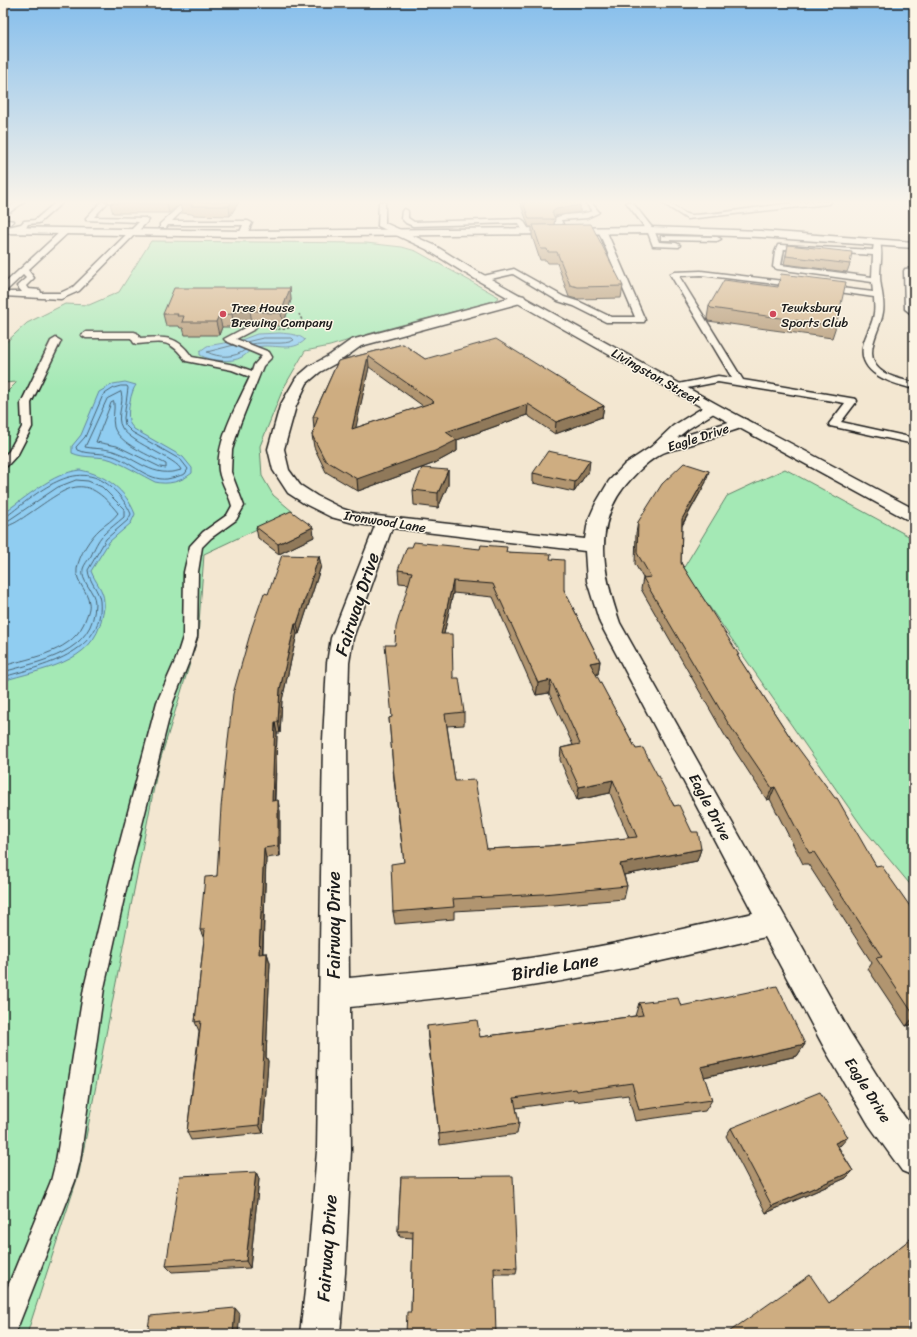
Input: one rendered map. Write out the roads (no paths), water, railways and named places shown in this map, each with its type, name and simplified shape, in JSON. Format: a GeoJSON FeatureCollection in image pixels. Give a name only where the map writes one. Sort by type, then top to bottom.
{"type":"FeatureCollection","features":[{"type":"Feature","properties":{"kind":"street","name":"Livingston Street"},"geometry":{"type":"LineString","coordinates":[[459,264],[712,408],[914,516]]}},
{"type":"Feature","properties":{"kind":"street","name":"Ironwood Lane"},"geometry":{"type":"LineString","coordinates":[[526,303],[335,358],[314,368],[301,381],[288,406],[276,449],[281,470],[294,489],[311,500],[337,513],[357,519],[593,546]]}},
{"type":"Feature","properties":{"kind":"street","name":"Eagle Drive"},"geometry":{"type":"LineString","coordinates":[[712,408],[675,432],[655,451],[632,467],[612,490],[601,509],[595,527],[593,546],[603,605],[610,623],[838,1042],[881,1113],[914,1159]]}},
{"type":"Feature","properties":{"kind":"street","name":"Eagle Drive"},"geometry":{"type":"LineString","coordinates":[[655,451],[741,423]]}},
{"type":"Feature","properties":{"kind":"street","name":"Fairway Drive"},"geometry":{"type":"LineString","coordinates":[[320,1334],[326,1273],[334,1151],[334,748],[338,663],[342,638],[385,523]]}},
{"type":"Feature","properties":{"kind":"street","name":"Birdie Lane"},"geometry":{"type":"LineString","coordinates":[[334,994],[466,982],[556,968],[640,952],[772,922]]}},
{"type":"Feature","properties":{"kind":"lane"},"geometry":{"type":"LineString","coordinates":[[3,289],[29,264]]}},
{"type":"Feature","properties":{"kind":"lane"},"geometry":{"type":"LineString","coordinates":[[23,270],[30,278],[21,286],[25,291],[60,291],[66,289],[91,264]]}},
{"type":"Feature","properties":{"kind":"lane"},"geometry":{"type":"LineString","coordinates":[[3,294],[61,296],[76,289],[101,264]]}},
{"type":"Feature","properties":{"kind":"lane"},"geometry":{"type":"LineString","coordinates":[[482,278],[514,271],[561,299],[577,304],[609,320],[641,320],[617,264]]}},
{"type":"Feature","properties":{"kind":"lane"},"geometry":{"type":"LineString","coordinates":[[777,264],[777,267],[876,280]]}},
{"type":"Feature","properties":{"kind":"lane"},"geometry":{"type":"LineString","coordinates":[[877,264],[876,280],[879,312],[868,344],[869,362],[876,371],[884,376],[914,386]]}},
{"type":"Feature","properties":{"kind":"lane"},"geometry":{"type":"LineString","coordinates":[[912,311],[908,271],[914,270]]}},
{"type":"Feature","properties":{"kind":"lane"},"geometry":{"type":"LineString","coordinates":[[740,382],[674,274],[700,273],[877,295]]}},
{"type":"Feature","properties":{"kind":"lane"},"geometry":{"type":"LineString","coordinates":[[3,1331],[62,1181],[68,1161],[94,988],[119,880],[165,702],[183,659],[190,637],[191,572],[196,546],[207,535],[232,517],[238,506],[237,500],[225,472],[224,456],[259,365],[267,357],[266,354],[256,349],[229,339],[251,328]]}},
{"type":"Feature","properties":{"kind":"lane"},"geometry":{"type":"LineString","coordinates":[[86,335],[134,335],[137,341],[165,340],[176,342],[183,349],[189,359],[235,368],[255,376]]}},
{"type":"Feature","properties":{"kind":"lane"},"geometry":{"type":"LineString","coordinates":[[3,464],[14,452],[27,427],[26,403],[56,341]]}},
{"type":"Feature","properties":{"kind":"lane"},"geometry":{"type":"LineString","coordinates":[[677,388],[718,379],[852,402],[834,424],[914,441]]}},
{"type":"Feature","properties":{"kind":"water"},"geometry":{"type":"Polygon","coordinates":[[[280,333],[297,335],[305,340],[300,344],[288,347],[263,346],[255,348],[238,359],[227,361],[215,360],[200,355],[200,351],[207,346],[241,340],[257,334],[280,333]]]}},
{"type":"Feature","properties":{"kind":"water"},"geometry":{"type":"Polygon","coordinates":[[[125,382],[136,385],[129,407],[129,421],[131,425],[134,429],[183,457],[192,468],[192,473],[188,476],[174,482],[155,482],[112,460],[82,456],[72,453],[72,446],[81,435],[99,392],[113,384],[125,382]]]}},
{"type":"Feature","properties":{"kind":"water"},"geometry":{"type":"Polygon","coordinates":[[[80,470],[89,472],[114,485],[126,498],[135,514],[131,523],[109,542],[91,571],[104,598],[104,610],[97,633],[88,645],[77,655],[48,668],[3,681],[3,513],[49,481],[70,472],[80,470]]]}},
{"type":"Feature","properties":{"kind":"place","name":"Tree House Brewing Company"},"geometry":{"type":"Point","coordinates":[223,314]}},
{"type":"Feature","properties":{"kind":"place","name":"Tewksbury Sports Club"},"geometry":{"type":"Point","coordinates":[773,314]}}]}
